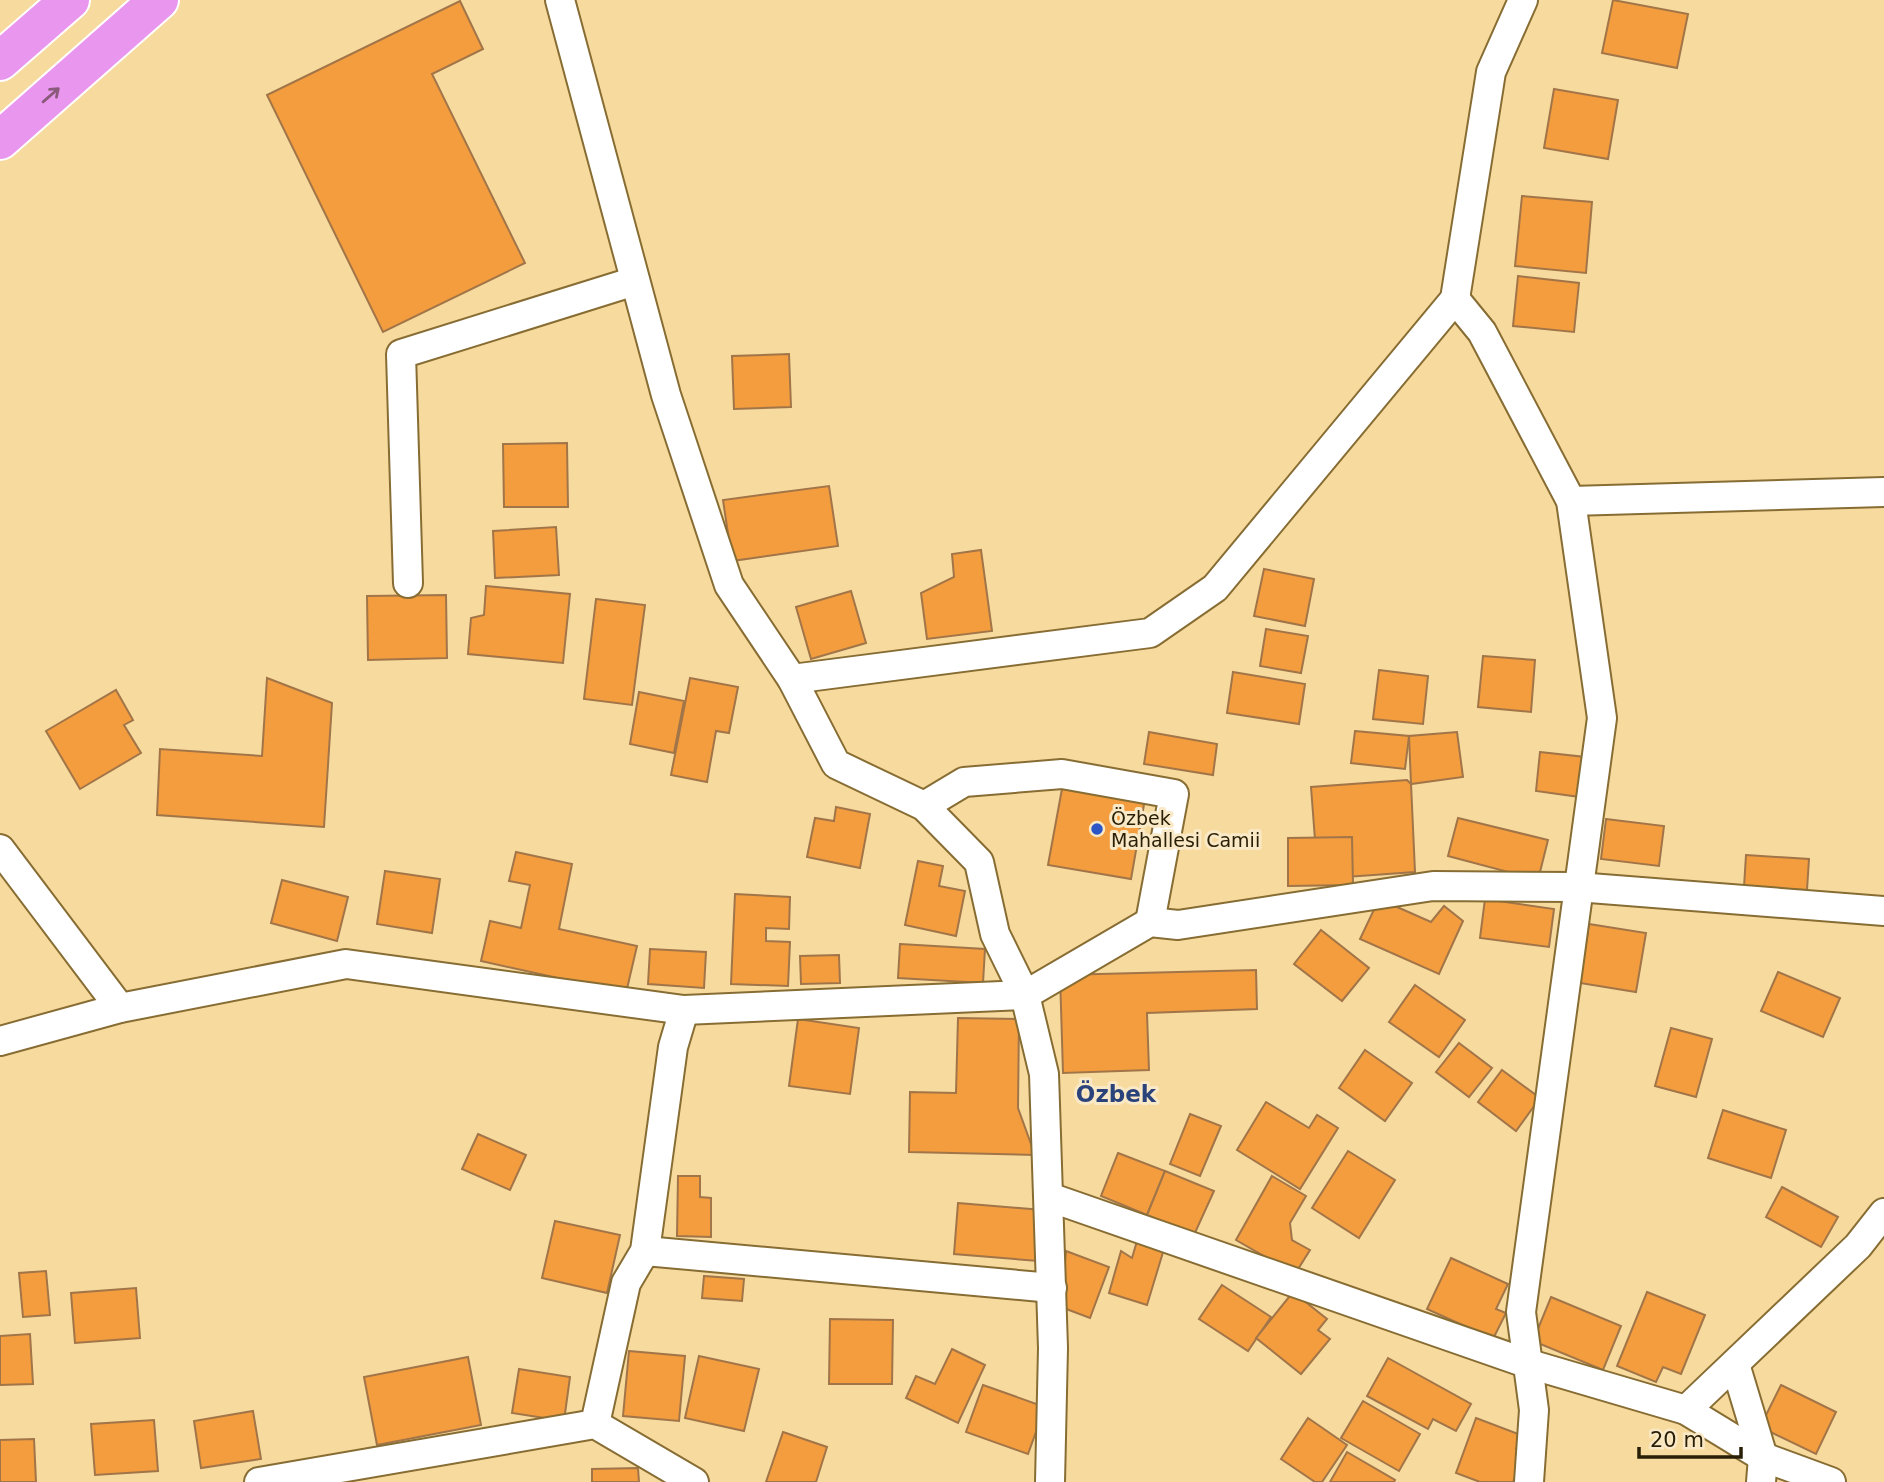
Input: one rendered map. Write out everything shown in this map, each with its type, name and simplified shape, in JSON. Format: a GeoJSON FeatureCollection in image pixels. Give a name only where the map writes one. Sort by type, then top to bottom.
{"type":"FeatureCollection","features":[{"type":"Feature","properties":{"kind":"highway"},"geometry":{"type":"LineString","coordinates":[[0,61],[70,0]]}},
{"type":"Feature","properties":{"kind":"highway"},"geometry":{"type":"LineString","coordinates":[[0,140],[159,0]]}},
{"type":"Feature","properties":{"kind":"street"},"geometry":{"type":"LineString","coordinates":[[560,0],[666,395],[729,585],[792,679],[836,764],[924,806],[979,862],[995,934],[1025,995],[1044,1074],[1052,1288],[1050,1482]]}},
{"type":"Feature","properties":{"kind":"street"},"geometry":{"type":"LineString","coordinates":[[792,679],[1150,633],[1215,588],[1455,299],[1491,72],[1523,0]]}},
{"type":"Feature","properties":{"kind":"street"},"geometry":{"type":"LineString","coordinates":[[408,583],[401,354],[635,281]]}},
{"type":"Feature","properties":{"kind":"street"},"geometry":{"type":"LineString","coordinates":[[1455,299],[1482,332],[1571,500],[1602,718],[1521,1312],[1534,1410],[1529,1482]]}},
{"type":"Feature","properties":{"kind":"street"},"geometry":{"type":"LineString","coordinates":[[1571,500],[1884,492]]}},
{"type":"Feature","properties":{"kind":"street"},"geometry":{"type":"LineString","coordinates":[[924,806],[964,782],[1062,774],[1174,794],[1150,922]]}},
{"type":"Feature","properties":{"kind":"street"},"geometry":{"type":"LineString","coordinates":[[0,849],[120,1008]]}},
{"type":"Feature","properties":{"kind":"street"},"geometry":{"type":"LineString","coordinates":[[0,1041],[120,1008],[346,964],[684,1010],[1025,995],[1150,922],[1178,925],[1433,886],[1577,887],[1884,911]]}},
{"type":"Feature","properties":{"kind":"street"},"geometry":{"type":"LineString","coordinates":[[596,1424],[626,1283],[645,1251],[673,1047],[684,1010]]}},
{"type":"Feature","properties":{"kind":"street"},"geometry":{"type":"LineString","coordinates":[[1049,1197],[1526,1363],[1686,1410],[1762,1469],[1831,1482]]}},
{"type":"Feature","properties":{"kind":"street"},"geometry":{"type":"LineString","coordinates":[[1686,1410],[1858,1247],[1884,1213]]}},
{"type":"Feature","properties":{"kind":"street"},"geometry":{"type":"LineString","coordinates":[[645,1251],[1052,1288]]}},
{"type":"Feature","properties":{"kind":"street"},"geometry":{"type":"LineString","coordinates":[[1735,1364],[1762,1469]]}},
{"type":"Feature","properties":{"kind":"street"},"geometry":{"type":"LineString","coordinates":[[258,1482],[596,1424],[694,1482]]}},
{"type":"Feature","properties":{"kind":"building"},"geometry":{"type":"Polygon","coordinates":[[[1613,0],[1688,14],[1677,68],[1602,53],[1613,0]]]}},
{"type":"Feature","properties":{"kind":"building"},"geometry":{"type":"Polygon","coordinates":[[[460,1],[483,49],[432,74],[525,263],[383,332],[267,95],[460,1]]]}},
{"type":"Feature","properties":{"kind":"building"},"geometry":{"type":"Polygon","coordinates":[[[1554,89],[1618,100],[1608,159],[1544,148],[1554,89]]]}},
{"type":"Feature","properties":{"kind":"building"},"geometry":{"type":"Polygon","coordinates":[[[1522,196],[1592,202],[1586,273],[1515,266],[1522,196]]]}},
{"type":"Feature","properties":{"kind":"building"},"geometry":{"type":"Polygon","coordinates":[[[1518,276],[1579,283],[1574,332],[1513,326],[1518,276]]]}},
{"type":"Feature","properties":{"kind":"building"},"geometry":{"type":"Polygon","coordinates":[[[789,354],[791,407],[734,409],[732,356],[789,354]]]}},
{"type":"Feature","properties":{"kind":"building"},"geometry":{"type":"Polygon","coordinates":[[[567,443],[568,507],[504,507],[503,444],[567,443]]]}},
{"type":"Feature","properties":{"kind":"building"},"geometry":{"type":"Polygon","coordinates":[[[829,486],[838,546],[732,561],[723,500],[829,486]]]}},
{"type":"Feature","properties":{"kind":"building"},"geometry":{"type":"Polygon","coordinates":[[[556,527],[559,575],[495,578],[493,531],[556,527]]]}},
{"type":"Feature","properties":{"kind":"building"},"geometry":{"type":"Polygon","coordinates":[[[981,550],[992,631],[927,639],[921,593],[954,577],[952,554],[981,550]]]}},
{"type":"Feature","properties":{"kind":"building"},"geometry":{"type":"Polygon","coordinates":[[[1264,569],[1314,579],[1305,626],[1254,616],[1264,569]]]}},
{"type":"Feature","properties":{"kind":"building"},"geometry":{"type":"Polygon","coordinates":[[[486,586],[570,594],[563,663],[468,654],[471,618],[484,615],[486,586]]]}},
{"type":"Feature","properties":{"kind":"building"},"geometry":{"type":"Polygon","coordinates":[[[851,591],[866,643],[811,659],[796,607],[851,591]]]}},
{"type":"Feature","properties":{"kind":"building"},"geometry":{"type":"Polygon","coordinates":[[[446,595],[447,658],[368,660],[367,596],[446,595]]]}},
{"type":"Feature","properties":{"kind":"building"},"geometry":{"type":"Polygon","coordinates":[[[596,599],[645,605],[632,705],[584,699],[596,599]]]}},
{"type":"Feature","properties":{"kind":"building"},"geometry":{"type":"Polygon","coordinates":[[[1266,629],[1308,636],[1301,673],[1260,666],[1266,629]]]}},
{"type":"Feature","properties":{"kind":"building"},"geometry":{"type":"Polygon","coordinates":[[[1483,656],[1535,660],[1531,712],[1478,707],[1483,656]]]}},
{"type":"Feature","properties":{"kind":"building"},"geometry":{"type":"Polygon","coordinates":[[[1379,670],[1428,676],[1423,724],[1373,719],[1379,670]]]}},
{"type":"Feature","properties":{"kind":"building"},"geometry":{"type":"Polygon","coordinates":[[[1233,672],[1305,684],[1299,724],[1227,713],[1233,672]]]}},
{"type":"Feature","properties":{"kind":"building"},"geometry":{"type":"Polygon","coordinates":[[[267,678],[332,703],[324,827],[157,815],[160,749],[262,756],[267,678]]]}},
{"type":"Feature","properties":{"kind":"building"},"geometry":{"type":"Polygon","coordinates":[[[690,678],[738,687],[729,733],[716,731],[707,782],[671,775],[690,678]]]}},
{"type":"Feature","properties":{"kind":"building"},"geometry":{"type":"Polygon","coordinates":[[[116,690],[133,720],[124,725],[141,753],[80,789],[46,731],[116,690]]]}},
{"type":"Feature","properties":{"kind":"building"},"geometry":{"type":"Polygon","coordinates":[[[639,692],[684,701],[674,753],[630,744],[639,692]]]}},
{"type":"Feature","properties":{"kind":"building"},"geometry":{"type":"Polygon","coordinates":[[[1355,731],[1409,736],[1405,769],[1351,763],[1355,731]]]}},
{"type":"Feature","properties":{"kind":"building"},"geometry":{"type":"Polygon","coordinates":[[[1149,732],[1217,744],[1213,775],[1144,764],[1149,732]]]}},
{"type":"Feature","properties":{"kind":"building"},"geometry":{"type":"Polygon","coordinates":[[[1457,732],[1463,777],[1411,784],[1409,736],[1457,732]]]}},
{"type":"Feature","properties":{"kind":"building"},"geometry":{"type":"Polygon","coordinates":[[[1540,752],[1585,757],[1580,797],[1536,791],[1540,752]]]}},
{"type":"Feature","properties":{"kind":"building","name":"Özbek Mahallesi Camii"},"geometry":{"type":"Polygon","coordinates":[[[1064,778],[1146,793],[1131,879],[1048,865],[1064,778]]]}},
{"type":"Feature","properties":{"kind":"building"},"geometry":{"type":"Polygon","coordinates":[[[1407,780],[1411,784],[1415,872],[1318,879],[1311,787],[1407,780]]]}},
{"type":"Feature","properties":{"kind":"building"},"geometry":{"type":"Polygon","coordinates":[[[836,807],[870,814],[860,868],[807,857],[815,818],[834,821],[836,807]]]}},
{"type":"Feature","properties":{"kind":"building"},"geometry":{"type":"Polygon","coordinates":[[[1458,818],[1548,840],[1538,880],[1448,856],[1458,818]]]}},
{"type":"Feature","properties":{"kind":"building"},"geometry":{"type":"Polygon","coordinates":[[[1606,819],[1664,826],[1659,866],[1601,859],[1606,819]]]}},
{"type":"Feature","properties":{"kind":"building"},"geometry":{"type":"Polygon","coordinates":[[[1352,837],[1353,885],[1288,886],[1288,838],[1352,837]]]}},
{"type":"Feature","properties":{"kind":"building"},"geometry":{"type":"Polygon","coordinates":[[[516,852],[572,864],[559,929],[637,946],[626,993],[481,961],[490,921],[521,928],[530,885],[509,881],[516,852]]]}},
{"type":"Feature","properties":{"kind":"building"},"geometry":{"type":"Polygon","coordinates":[[[1746,855],[1809,859],[1807,890],[1744,887],[1746,855]]]}},
{"type":"Feature","properties":{"kind":"building"},"geometry":{"type":"Polygon","coordinates":[[[918,861],[943,866],[939,886],[965,891],[956,936],[905,925],[918,861]]]}},
{"type":"Feature","properties":{"kind":"building"},"geometry":{"type":"Polygon","coordinates":[[[385,871],[440,879],[432,933],[377,924],[385,871]]]}},
{"type":"Feature","properties":{"kind":"building"},"geometry":{"type":"Polygon","coordinates":[[[282,880],[348,897],[337,941],[271,923],[282,880]]]}},
{"type":"Feature","properties":{"kind":"building"},"geometry":{"type":"Polygon","coordinates":[[[735,894],[790,897],[789,929],[766,928],[766,941],[790,942],[788,986],[731,984],[735,894]]]}},
{"type":"Feature","properties":{"kind":"building"},"geometry":{"type":"Polygon","coordinates":[[[1379,899],[1431,922],[1444,906],[1463,921],[1439,974],[1360,939],[1379,899]]]}},
{"type":"Feature","properties":{"kind":"building"},"geometry":{"type":"Polygon","coordinates":[[[1485,899],[1554,909],[1549,947],[1480,938],[1485,899]]]}},
{"type":"Feature","properties":{"kind":"building"},"geometry":{"type":"Polygon","coordinates":[[[1589,924],[1646,933],[1636,992],[1580,983],[1589,924]]]}},
{"type":"Feature","properties":{"kind":"building"},"geometry":{"type":"Polygon","coordinates":[[[1321,930],[1369,968],[1342,1001],[1294,964],[1321,930]]]}},
{"type":"Feature","properties":{"kind":"building"},"geometry":{"type":"Polygon","coordinates":[[[900,944],[985,949],[983,983],[898,978],[900,944]]]}},
{"type":"Feature","properties":{"kind":"building"},"geometry":{"type":"Polygon","coordinates":[[[650,949],[706,952],[704,988],[648,984],[650,949]]]}},
{"type":"Feature","properties":{"kind":"building"},"geometry":{"type":"Polygon","coordinates":[[[839,955],[840,983],[801,984],[800,956],[839,955]]]}},
{"type":"Feature","properties":{"kind":"building"},"geometry":{"type":"Polygon","coordinates":[[[1256,970],[1257,1009],[1147,1013],[1149,1070],[1063,1073],[1060,975],[1256,970]]]}},
{"type":"Feature","properties":{"kind":"building"},"geometry":{"type":"Polygon","coordinates":[[[1778,972],[1840,998],[1823,1037],[1761,1011],[1778,972]]]}},
{"type":"Feature","properties":{"kind":"building"},"geometry":{"type":"Polygon","coordinates":[[[1415,985],[1465,1020],[1439,1057],[1389,1022],[1415,985]]]}},
{"type":"Feature","properties":{"kind":"building"},"geometry":{"type":"Polygon","coordinates":[[[958,1018],[1019,1019],[1018,1108],[1035,1155],[909,1152],[910,1092],[956,1093],[958,1018]]]}},
{"type":"Feature","properties":{"kind":"building"},"geometry":{"type":"Polygon","coordinates":[[[798,1019],[859,1028],[850,1094],[789,1086],[798,1019]]]}},
{"type":"Feature","properties":{"kind":"building"},"geometry":{"type":"Polygon","coordinates":[[[1671,1028],[1712,1039],[1696,1097],[1655,1086],[1671,1028]]]}},
{"type":"Feature","properties":{"kind":"building"},"geometry":{"type":"Polygon","coordinates":[[[1459,1043],[1492,1068],[1469,1097],[1436,1072],[1459,1043]]]}},
{"type":"Feature","properties":{"kind":"building"},"geometry":{"type":"Polygon","coordinates":[[[1365,1050],[1412,1083],[1385,1121],[1339,1088],[1365,1050]]]}},
{"type":"Feature","properties":{"kind":"building"},"geometry":{"type":"Polygon","coordinates":[[[1502,1070],[1540,1098],[1516,1131],[1478,1102],[1502,1070]]]}},
{"type":"Feature","properties":{"kind":"building"},"geometry":{"type":"Polygon","coordinates":[[[1266,1102],[1309,1128],[1317,1115],[1338,1128],[1300,1189],[1237,1150],[1266,1102]]]}},
{"type":"Feature","properties":{"kind":"building"},"geometry":{"type":"Polygon","coordinates":[[[1723,1110],[1786,1130],[1771,1178],[1708,1158],[1723,1110]]]}},
{"type":"Feature","properties":{"kind":"building"},"geometry":{"type":"Polygon","coordinates":[[[1190,1114],[1221,1126],[1200,1176],[1170,1164],[1190,1114]]]}},
{"type":"Feature","properties":{"kind":"building"},"geometry":{"type":"Polygon","coordinates":[[[478,1134],[526,1155],[510,1190],[462,1169],[478,1134]]]}},
{"type":"Feature","properties":{"kind":"building"},"geometry":{"type":"Polygon","coordinates":[[[1348,1151],[1395,1180],[1359,1238],[1312,1208],[1348,1151]]]}},
{"type":"Feature","properties":{"kind":"building"},"geometry":{"type":"Polygon","coordinates":[[[1118,1153],[1165,1171],[1147,1215],[1101,1196],[1118,1153]]]}},
{"type":"Feature","properties":{"kind":"building"},"geometry":{"type":"Polygon","coordinates":[[[1165,1171],[1214,1191],[1194,1235],[1147,1215],[1165,1171]]]}},
{"type":"Feature","properties":{"kind":"building"},"geometry":{"type":"Polygon","coordinates":[[[678,1176],[700,1176],[700,1197],[711,1198],[711,1237],[677,1236],[678,1176]]]}},
{"type":"Feature","properties":{"kind":"building"},"geometry":{"type":"Polygon","coordinates":[[[1272,1176],[1306,1196],[1290,1223],[1292,1240],[1310,1250],[1295,1274],[1236,1240],[1272,1176]]]}},
{"type":"Feature","properties":{"kind":"building"},"geometry":{"type":"Polygon","coordinates":[[[1782,1187],[1838,1217],[1821,1247],[1766,1217],[1782,1187]]]}},
{"type":"Feature","properties":{"kind":"building"},"geometry":{"type":"Polygon","coordinates":[[[958,1203],[1042,1210],[1038,1261],[954,1254],[958,1203]]]}},
{"type":"Feature","properties":{"kind":"building"},"geometry":{"type":"Polygon","coordinates":[[[555,1221],[620,1235],[607,1293],[542,1278],[555,1221]]]}},
{"type":"Feature","properties":{"kind":"building"},"geometry":{"type":"Polygon","coordinates":[[[1137,1241],[1164,1249],[1147,1305],[1109,1293],[1121,1251],[1132,1258],[1137,1241]]]}},
{"type":"Feature","properties":{"kind":"building"},"geometry":{"type":"Polygon","coordinates":[[[1066,1251],[1109,1267],[1090,1318],[1061,1307],[1066,1251]]]}},
{"type":"Feature","properties":{"kind":"building"},"geometry":{"type":"Polygon","coordinates":[[[1451,1258],[1508,1284],[1496,1309],[1506,1313],[1493,1339],[1427,1309],[1451,1258]]]}},
{"type":"Feature","properties":{"kind":"building"},"geometry":{"type":"Polygon","coordinates":[[[46,1271],[50,1315],[23,1317],[19,1273],[46,1271]]]}},
{"type":"Feature","properties":{"kind":"building"},"geometry":{"type":"Polygon","coordinates":[[[704,1276],[744,1279],[742,1301],[702,1298],[704,1276]]]}},
{"type":"Feature","properties":{"kind":"building"},"geometry":{"type":"Polygon","coordinates":[[[1222,1285],[1271,1317],[1248,1351],[1199,1319],[1222,1285]]]}},
{"type":"Feature","properties":{"kind":"building"},"geometry":{"type":"Polygon","coordinates":[[[136,1288],[140,1338],[75,1343],[71,1293],[136,1288]]]}},
{"type":"Feature","properties":{"kind":"building"},"geometry":{"type":"Polygon","coordinates":[[[1293,1292],[1327,1319],[1318,1330],[1330,1339],[1301,1374],[1256,1338],[1293,1292]]]}},
{"type":"Feature","properties":{"kind":"building"},"geometry":{"type":"Polygon","coordinates":[[[1647,1292],[1705,1315],[1681,1374],[1663,1367],[1656,1382],[1617,1366],[1647,1292]]]}},
{"type":"Feature","properties":{"kind":"building"},"geometry":{"type":"Polygon","coordinates":[[[1551,1297],[1621,1326],[1603,1370],[1533,1341],[1551,1297]]]}},
{"type":"Feature","properties":{"kind":"building"},"geometry":{"type":"Polygon","coordinates":[[[830,1319],[893,1320],[892,1384],[829,1384],[830,1319]]]}},
{"type":"Feature","properties":{"kind":"building"},"geometry":{"type":"Polygon","coordinates":[[[30,1334],[33,1384],[0,1385],[0,1336],[30,1334]]]}},
{"type":"Feature","properties":{"kind":"building"},"geometry":{"type":"Polygon","coordinates":[[[952,1349],[985,1365],[958,1423],[906,1398],[916,1376],[935,1384],[952,1349]]]}},
{"type":"Feature","properties":{"kind":"building"},"geometry":{"type":"Polygon","coordinates":[[[629,1351],[685,1356],[679,1421],[623,1416],[629,1351]]]}},
{"type":"Feature","properties":{"kind":"building"},"geometry":{"type":"Polygon","coordinates":[[[699,1356],[759,1369],[744,1431],[685,1418],[699,1356]]]}},
{"type":"Feature","properties":{"kind":"building"},"geometry":{"type":"Polygon","coordinates":[[[468,1357],[481,1425],[377,1445],[364,1377],[468,1357]]]}},
{"type":"Feature","properties":{"kind":"building"},"geometry":{"type":"Polygon","coordinates":[[[1388,1358],[1471,1404],[1456,1431],[1433,1419],[1428,1429],[1367,1396],[1388,1358]]]}},
{"type":"Feature","properties":{"kind":"building"},"geometry":{"type":"Polygon","coordinates":[[[519,1369],[570,1377],[564,1421],[512,1413],[519,1369]]]}},
{"type":"Feature","properties":{"kind":"building"},"geometry":{"type":"Polygon","coordinates":[[[983,1385],[1045,1407],[1028,1454],[966,1432],[983,1385]]]}},
{"type":"Feature","properties":{"kind":"building"},"geometry":{"type":"Polygon","coordinates":[[[1781,1385],[1836,1412],[1816,1454],[1760,1427],[1781,1385]]]}},
{"type":"Feature","properties":{"kind":"building"},"geometry":{"type":"Polygon","coordinates":[[[1363,1401],[1420,1434],[1399,1471],[1341,1438],[1363,1401]]]}},
{"type":"Feature","properties":{"kind":"building"},"geometry":{"type":"Polygon","coordinates":[[[253,1411],[261,1459],[201,1468],[194,1421],[253,1411]]]}},
{"type":"Feature","properties":{"kind":"building"},"geometry":{"type":"Polygon","coordinates":[[[1308,1418],[1347,1445],[1322,1482],[1315,1482],[1281,1459],[1308,1418]]]}},
{"type":"Feature","properties":{"kind":"building"},"geometry":{"type":"Polygon","coordinates":[[[1476,1418],[1521,1435],[1516,1449],[1524,1453],[1513,1482],[1480,1482],[1456,1473],[1476,1418]]]}},
{"type":"Feature","properties":{"kind":"building"},"geometry":{"type":"Polygon","coordinates":[[[154,1420],[158,1471],[95,1475],[91,1424],[154,1420]]]}},
{"type":"Feature","properties":{"kind":"building"},"geometry":{"type":"Polygon","coordinates":[[[783,1432],[827,1447],[816,1482],[766,1482],[783,1432]]]}},
{"type":"Feature","properties":{"kind":"building"},"geometry":{"type":"Polygon","coordinates":[[[34,1439],[36,1482],[0,1482],[0,1440],[34,1439]]]}},
{"type":"Feature","properties":{"kind":"building"},"geometry":{"type":"Polygon","coordinates":[[[1347,1452],[1395,1480],[1394,1482],[1330,1482],[1347,1452]]]}},
{"type":"Feature","properties":{"kind":"building"},"geometry":{"type":"Polygon","coordinates":[[[638,1468],[639,1482],[592,1482],[592,1469],[638,1468]]]}},
{"type":"Feature","properties":{"kind":"place","name":"Özbek Mahallesi Camii"},"geometry":{"type":"Point","coordinates":[1097,829]}},
{"type":"Feature","properties":{"kind":"district","name":"Özbek"},"geometry":{"type":"Point","coordinates":[1116,1094]}}]}
